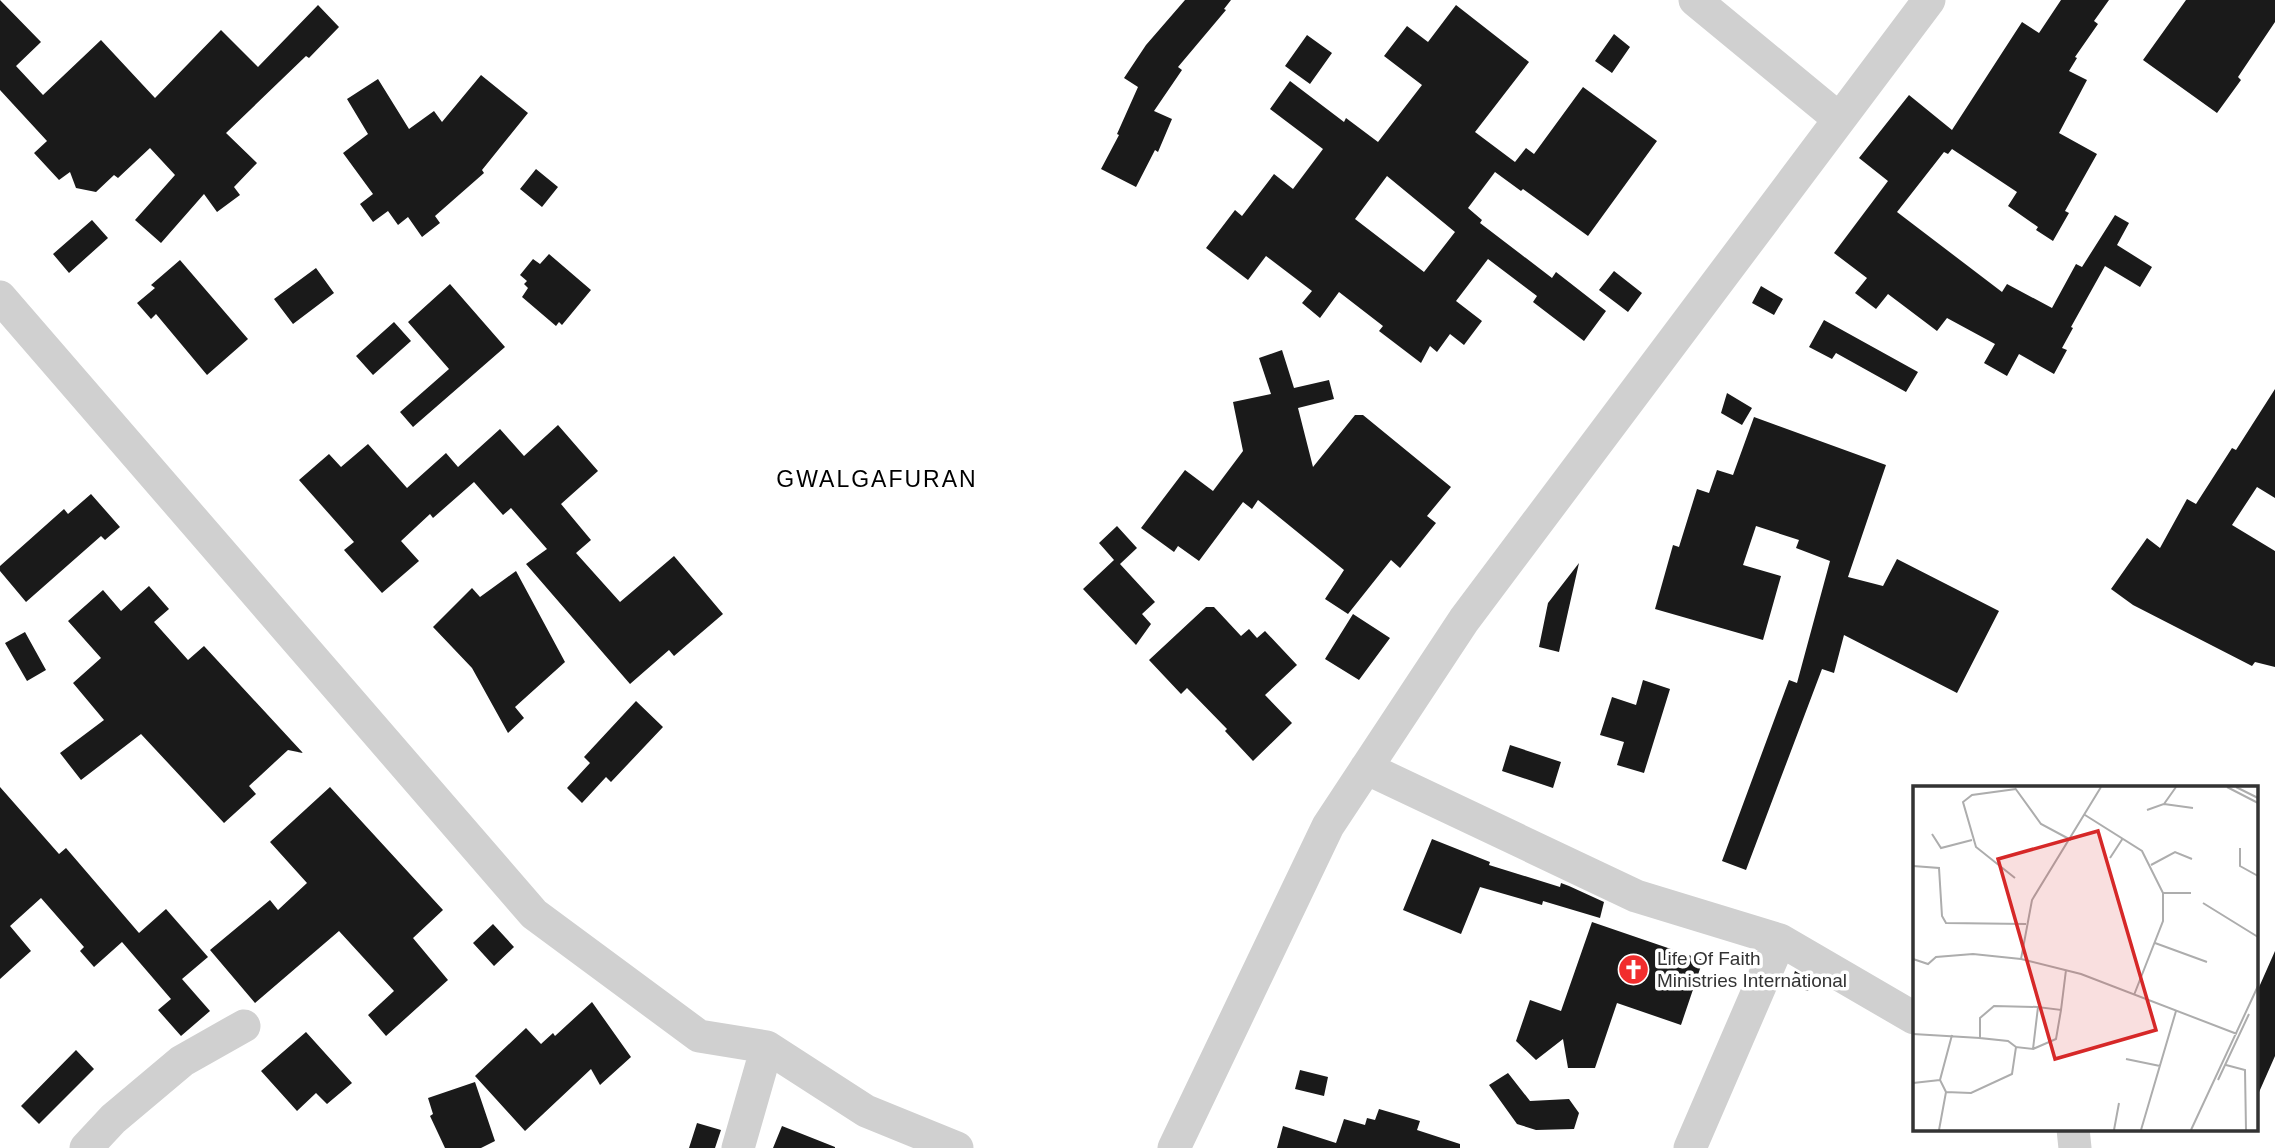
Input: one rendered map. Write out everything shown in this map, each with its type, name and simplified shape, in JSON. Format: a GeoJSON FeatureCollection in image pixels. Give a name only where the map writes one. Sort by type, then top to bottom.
{"type":"FeatureCollection","features":[{"type":"Feature","properties":{"kind":"street"},"geometry":{"type":"LineString","coordinates":[[1695,0],[1838,118]]}},
{"type":"Feature","properties":{"kind":"street"},"geometry":{"type":"LineString","coordinates":[[1174,1148],[1328,826],[1366,768],[1464,620],[1929,0]]}},
{"type":"Feature","properties":{"kind":"street"},"geometry":{"type":"LineString","coordinates":[[6,314],[534,914],[699,1036],[767,1047],[866,1111],[957,1148]]}},
{"type":"Feature","properties":{"kind":"street"},"geometry":{"type":"LineString","coordinates":[[1366,768],[1636,896],[1780,940],[1913,1017]]}},
{"type":"Feature","properties":{"kind":"street"},"geometry":{"type":"LineString","coordinates":[[1690,1148],[1780,940]]}},
{"type":"Feature","properties":{"kind":"street"},"geometry":{"type":"LineString","coordinates":[[86,1148],[113,1118],[182,1061],[244,1026]]}},
{"type":"Feature","properties":{"kind":"street"},"geometry":{"type":"LineString","coordinates":[[738,1148],[767,1047]]}},
{"type":"Feature","properties":{"kind":"street"},"geometry":{"type":"LineString","coordinates":[[2073,1130],[2075,1148]]}},
{"type":"Feature","properties":{"kind":"building"},"geometry":{"type":"Polygon","coordinates":[[[0,0],[41,42],[16,66],[43,95],[101,40],[155,98],[221,30],[258,67],[318,5],[339,27],[226,133],[257,163],[234,187],[240,195],[217,212],[204,194],[161,243],[135,220],[175,175],[150,148],[118,178],[114,175],[96,192],[76,188],[70,172],[59,180],[34,153],[47,141],[0,90],[0,0]]]}},
{"type":"Feature","properties":{"kind":"building"},"geometry":{"type":"Polygon","coordinates":[[[1185,0],[1231,0],[1224,9],[1226,10],[1178,67],[1182,70],[1154,111],[1172,119],[1158,152],[1155,150],[1136,187],[1101,169],[1119,135],[1117,134],[1138,87],[1124,78],[1146,45],[1185,0]]]}},
{"type":"Feature","properties":{"kind":"building"},"geometry":{"type":"Polygon","coordinates":[[[2061,0],[2109,0],[2094,21],[2098,24],[2075,57],[2077,58],[2069,71],[2087,80],[2059,133],[2097,154],[2065,211],[2069,213],[2053,241],[2008,206],[2017,192],[1952,149],[1948,154],[1944,152],[1897,212],[2002,292],[2007,284],[2052,308],[2076,264],[2082,267],[2115,215],[2129,223],[2117,245],[2152,267],[2140,287],[2105,266],[2071,327],[2073,328],[2062,348],[2067,350],[2054,374],[2019,354],[2007,376],[1984,363],[1995,344],[1947,318],[1937,331],[1888,294],[1876,309],[1855,293],[1867,278],[1834,253],[1888,181],[1859,158],[1909,95],[1952,130],[2022,22],[2039,33],[2061,0]]]}},
{"type":"Feature","properties":{"kind":"building"},"geometry":{"type":"Polygon","coordinates":[[[2186,0],[2275,0],[2275,22],[2238,77],[2241,80],[2217,113],[2143,60],[2186,0]]]}},
{"type":"Feature","properties":{"kind":"building"},"geometry":{"type":"Polygon","coordinates":[[[1456,5],[1529,62],[1475,132],[1515,162],[1526,148],[1534,154],[1583,87],[1657,141],[1588,236],[1495,172],[1468,208],[1482,220],[1480,223],[1552,278],[1556,272],[1606,311],[1584,341],[1533,302],[1537,296],[1488,259],[1456,301],[1482,321],[1464,345],[1450,334],[1437,352],[1430,346],[1421,363],[1379,331],[1383,326],[1339,292],[1320,318],[1302,303],[1312,291],[1266,256],[1248,280],[1206,248],[1235,210],[1242,216],[1274,174],[1293,189],[1323,149],[1270,109],[1290,81],[1344,122],[1346,118],[1378,142],[1422,85],[1384,56],[1407,26],[1428,42],[1456,5]],[[1387,176],[1355,219],[1424,272],[1455,232],[1387,176]]]}},
{"type":"Feature","properties":{"kind":"building"},"geometry":{"type":"Polygon","coordinates":[[[1614,34],[1630,47],[1612,73],[1595,61],[1614,34]]]}},
{"type":"Feature","properties":{"kind":"building"},"geometry":{"type":"Polygon","coordinates":[[[1307,35],[1332,53],[1310,84],[1285,66],[1307,35]]]}},
{"type":"Feature","properties":{"kind":"building"},"geometry":{"type":"Polygon","coordinates":[[[481,75],[528,113],[482,170],[484,173],[435,216],[440,223],[422,237],[408,217],[398,225],[388,211],[373,222],[360,204],[373,194],[343,153],[368,134],[347,99],[378,79],[409,129],[434,111],[442,122],[481,75]]]}},
{"type":"Feature","properties":{"kind":"building"},"geometry":{"type":"Polygon","coordinates":[[[536,169],[558,187],[542,207],[520,189],[536,169]]]}},
{"type":"Feature","properties":{"kind":"building"},"geometry":{"type":"Polygon","coordinates":[[[92,220],[108,238],[69,273],[53,254],[92,220]]]}},
{"type":"Feature","properties":{"kind":"building"},"geometry":{"type":"Polygon","coordinates":[[[549,254],[591,290],[562,325],[559,322],[556,326],[522,297],[528,288],[524,284],[527,281],[520,275],[533,259],[540,264],[549,254]]]}},
{"type":"Feature","properties":{"kind":"building"},"geometry":{"type":"Polygon","coordinates":[[[180,260],[248,339],[207,375],[156,314],[151,319],[137,303],[155,288],[151,285],[180,260]]]}},
{"type":"Feature","properties":{"kind":"building"},"geometry":{"type":"Polygon","coordinates":[[[316,268],[334,293],[293,324],[274,299],[316,268]]]}},
{"type":"Feature","properties":{"kind":"building"},"geometry":{"type":"Polygon","coordinates":[[[1614,271],[1642,293],[1628,312],[1599,290],[1614,271]]]}},
{"type":"Feature","properties":{"kind":"building"},"geometry":{"type":"Polygon","coordinates":[[[450,284],[505,347],[413,427],[400,412],[449,369],[408,322],[450,284]]]}},
{"type":"Feature","properties":{"kind":"building"},"geometry":{"type":"Polygon","coordinates":[[[1761,286],[1783,299],[1774,315],[1752,303],[1761,286]]]}},
{"type":"Feature","properties":{"kind":"building"},"geometry":{"type":"Polygon","coordinates":[[[1824,320],[1918,372],[1906,392],[1836,353],[1832,359],[1809,347],[1824,320]]]}},
{"type":"Feature","properties":{"kind":"building"},"geometry":{"type":"Polygon","coordinates":[[[394,322],[411,341],[373,375],[356,356],[394,322]]]}},
{"type":"Feature","properties":{"kind":"building"},"geometry":{"type":"Polygon","coordinates":[[[1282,350],[1294,388],[1329,380],[1334,399],[1298,408],[1313,467],[1355,415],[1363,415],[1451,487],[1427,516],[1436,523],[1400,568],[1391,560],[1348,614],[1325,599],[1344,570],[1258,500],[1252,509],[1243,502],[1199,561],[1178,546],[1174,552],[1141,528],[1185,470],[1213,491],[1243,451],[1233,402],[1271,394],[1259,358],[1282,350]]]}},
{"type":"Feature","properties":{"kind":"building"},"geometry":{"type":"Polygon","coordinates":[[[2275,389],[2275,498],[2257,487],[2232,525],[2275,551],[2275,667],[2255,662],[2252,666],[2133,605],[2111,589],[2147,538],[2160,548],[2187,499],[2196,504],[2232,448],[2236,450],[2275,389]]]}},
{"type":"Feature","properties":{"kind":"building"},"geometry":{"type":"Polygon","coordinates":[[[1727,393],[1752,408],[1742,425],[1721,413],[1727,393]]]}},
{"type":"Feature","properties":{"kind":"building"},"geometry":{"type":"Polygon","coordinates":[[[1754,417],[1886,465],[1848,577],[1883,586],[1897,559],[1999,611],[1957,693],[1844,635],[1834,673],[1822,669],[1746,870],[1722,861],[1789,680],[1797,683],[1830,561],[1796,548],[1799,540],[1756,526],[1743,565],[1781,576],[1763,640],[1655,609],[1673,545],[1679,547],[1697,489],[1709,493],[1717,470],[1733,475],[1754,417]]]}},
{"type":"Feature","properties":{"kind":"building"},"geometry":{"type":"Polygon","coordinates":[[[558,425],[598,471],[561,504],[591,540],[576,553],[620,602],[674,556],[723,614],[674,656],[669,650],[630,684],[526,564],[547,549],[511,508],[503,515],[474,482],[433,518],[430,514],[401,541],[419,561],[382,593],[344,550],[354,542],[299,480],[329,454],[341,467],[368,444],[407,488],[446,453],[458,467],[500,429],[524,456],[558,425]]]}},
{"type":"Feature","properties":{"kind":"building"},"geometry":{"type":"Polygon","coordinates":[[[91,494],[120,527],[105,540],[101,536],[26,602],[0,571],[0,566],[64,509],[68,514],[91,494]]]}},
{"type":"Feature","properties":{"kind":"building"},"geometry":{"type":"Polygon","coordinates":[[[1117,526],[1137,548],[1120,564],[1155,602],[1142,614],[1151,624],[1136,645],[1083,589],[1114,560],[1099,543],[1117,526]]]}},
{"type":"Feature","properties":{"kind":"building"},"geometry":{"type":"Polygon","coordinates":[[[1579,563],[1559,652],[1539,647],[1548,603],[1579,563]]]}},
{"type":"Feature","properties":{"kind":"building"},"geometry":{"type":"Polygon","coordinates":[[[516,571],[565,662],[515,707],[524,718],[508,733],[472,668],[433,627],[472,588],[480,597],[516,571]]]}},
{"type":"Feature","properties":{"kind":"building"},"geometry":{"type":"Polygon","coordinates":[[[149,586],[169,609],[154,622],[188,660],[204,646],[303,753],[288,750],[249,786],[256,794],[224,823],[141,734],[81,780],[60,753],[104,720],[73,683],[101,658],[68,621],[103,590],[121,611],[149,586]]]}},
{"type":"Feature","properties":{"kind":"building"},"geometry":{"type":"Polygon","coordinates":[[[1206,607],[1214,607],[1241,636],[1249,629],[1257,638],[1265,631],[1297,665],[1265,695],[1292,723],[1253,761],[1225,731],[1227,729],[1187,688],[1181,694],[1149,660],[1206,607]]]}},
{"type":"Feature","properties":{"kind":"building"},"geometry":{"type":"Polygon","coordinates":[[[1353,614],[1390,638],[1359,680],[1325,659],[1353,614]]]}},
{"type":"Feature","properties":{"kind":"building"},"geometry":{"type":"Polygon","coordinates":[[[25,632],[46,670],[27,681],[5,643],[25,632]]]}},
{"type":"Feature","properties":{"kind":"building"},"geometry":{"type":"Polygon","coordinates":[[[1643,680],[1670,689],[1644,773],[1617,765],[1624,742],[1600,735],[1612,697],[1636,705],[1643,680]]]}},
{"type":"Feature","properties":{"kind":"building"},"geometry":{"type":"Polygon","coordinates":[[[636,701],[663,727],[611,782],[606,777],[582,803],[567,788],[590,763],[584,757],[636,701]]]}},
{"type":"Feature","properties":{"kind":"building"},"geometry":{"type":"Polygon","coordinates":[[[1510,745],[1561,762],[1553,788],[1502,771],[1510,745]]]}},
{"type":"Feature","properties":{"kind":"building"},"geometry":{"type":"Polygon","coordinates":[[[0,787],[59,854],[66,848],[139,933],[166,909],[208,957],[182,979],[210,1011],[181,1036],[158,1010],[171,999],[122,942],[94,967],[80,951],[84,947],[41,898],[10,926],[31,951],[0,979],[0,787]]]}},
{"type":"Feature","properties":{"kind":"building"},"geometry":{"type":"Polygon","coordinates":[[[330,787],[443,910],[413,938],[448,980],[386,1036],[368,1015],[394,991],[339,931],[255,1003],[210,950],[270,900],[278,910],[307,883],[270,842],[330,787]]]}},
{"type":"Feature","properties":{"kind":"building"},"geometry":{"type":"Polygon","coordinates":[[[1432,839],[1490,862],[1489,865],[1560,887],[1561,883],[1604,902],[1600,918],[1543,901],[1542,905],[1480,887],[1461,934],[1403,910],[1432,839]]]}},
{"type":"Feature","properties":{"kind":"building"},"geometry":{"type":"Polygon","coordinates":[[[1592,922],[1703,960],[1681,1025],[1617,1003],[1595,1068],[1568,1068],[1563,1039],[1536,1060],[1516,1041],[1530,1000],[1561,1011],[1592,922]]]}},
{"type":"Feature","properties":{"kind":"building"},"geometry":{"type":"Polygon","coordinates":[[[493,924],[514,947],[494,966],[473,943],[493,924]]]}},
{"type":"Feature","properties":{"kind":"building"},"geometry":{"type":"Polygon","coordinates":[[[2275,951],[2275,1056],[2258,1094],[2258,989],[2275,951]]]}},
{"type":"Feature","properties":{"kind":"building"},"geometry":{"type":"Polygon","coordinates":[[[1795,971],[1812,981],[1808,991],[1790,985],[1795,971]]]}},
{"type":"Feature","properties":{"kind":"building"},"geometry":{"type":"Polygon","coordinates":[[[592,1002],[631,1057],[600,1085],[591,1069],[525,1131],[475,1076],[526,1028],[541,1044],[553,1033],[555,1036],[592,1002]]]}},
{"type":"Feature","properties":{"kind":"building"},"geometry":{"type":"Polygon","coordinates":[[[306,1032],[352,1083],[327,1104],[316,1093],[297,1111],[261,1071],[306,1032]]]}},
{"type":"Feature","properties":{"kind":"building"},"geometry":{"type":"Polygon","coordinates":[[[76,1050],[94,1069],[39,1124],[21,1106],[76,1050]]]}},
{"type":"Feature","properties":{"kind":"building"},"geometry":{"type":"Polygon","coordinates":[[[1300,1070],[1328,1077],[1324,1096],[1295,1089],[1300,1070]]]}},
{"type":"Feature","properties":{"kind":"building"},"geometry":{"type":"Polygon","coordinates":[[[1508,1073],[1530,1101],[1569,1099],[1579,1113],[1574,1129],[1536,1130],[1517,1124],[1489,1085],[1508,1073]]]}},
{"type":"Feature","properties":{"kind":"building"},"geometry":{"type":"Polygon","coordinates":[[[475,1082],[495,1141],[481,1148],[445,1148],[430,1116],[433,1114],[428,1098],[475,1082]]]}},
{"type":"Feature","properties":{"kind":"building"},"geometry":{"type":"Polygon","coordinates":[[[1379,1109],[1420,1121],[1417,1130],[1460,1144],[1460,1148],[1277,1148],[1283,1126],[1336,1143],[1344,1119],[1365,1125],[1367,1118],[1375,1120],[1379,1109]]]}},
{"type":"Feature","properties":{"kind":"building"},"geometry":{"type":"Polygon","coordinates":[[[697,1123],[721,1130],[715,1148],[689,1148],[697,1123]]]}},
{"type":"Feature","properties":{"kind":"building"},"geometry":{"type":"Polygon","coordinates":[[[782,1126],[835,1147],[835,1148],[773,1148],[782,1126]]]}},
{"type":"Feature","properties":{"kind":"place","name":"Life Of Faith Ministries International"},"geometry":{"type":"Point","coordinates":[1634,969]}},
{"type":"Feature","properties":{"kind":"district","name":"GWALGAFURAN"},"geometry":{"type":"Point","coordinates":[877,479]}}]}
